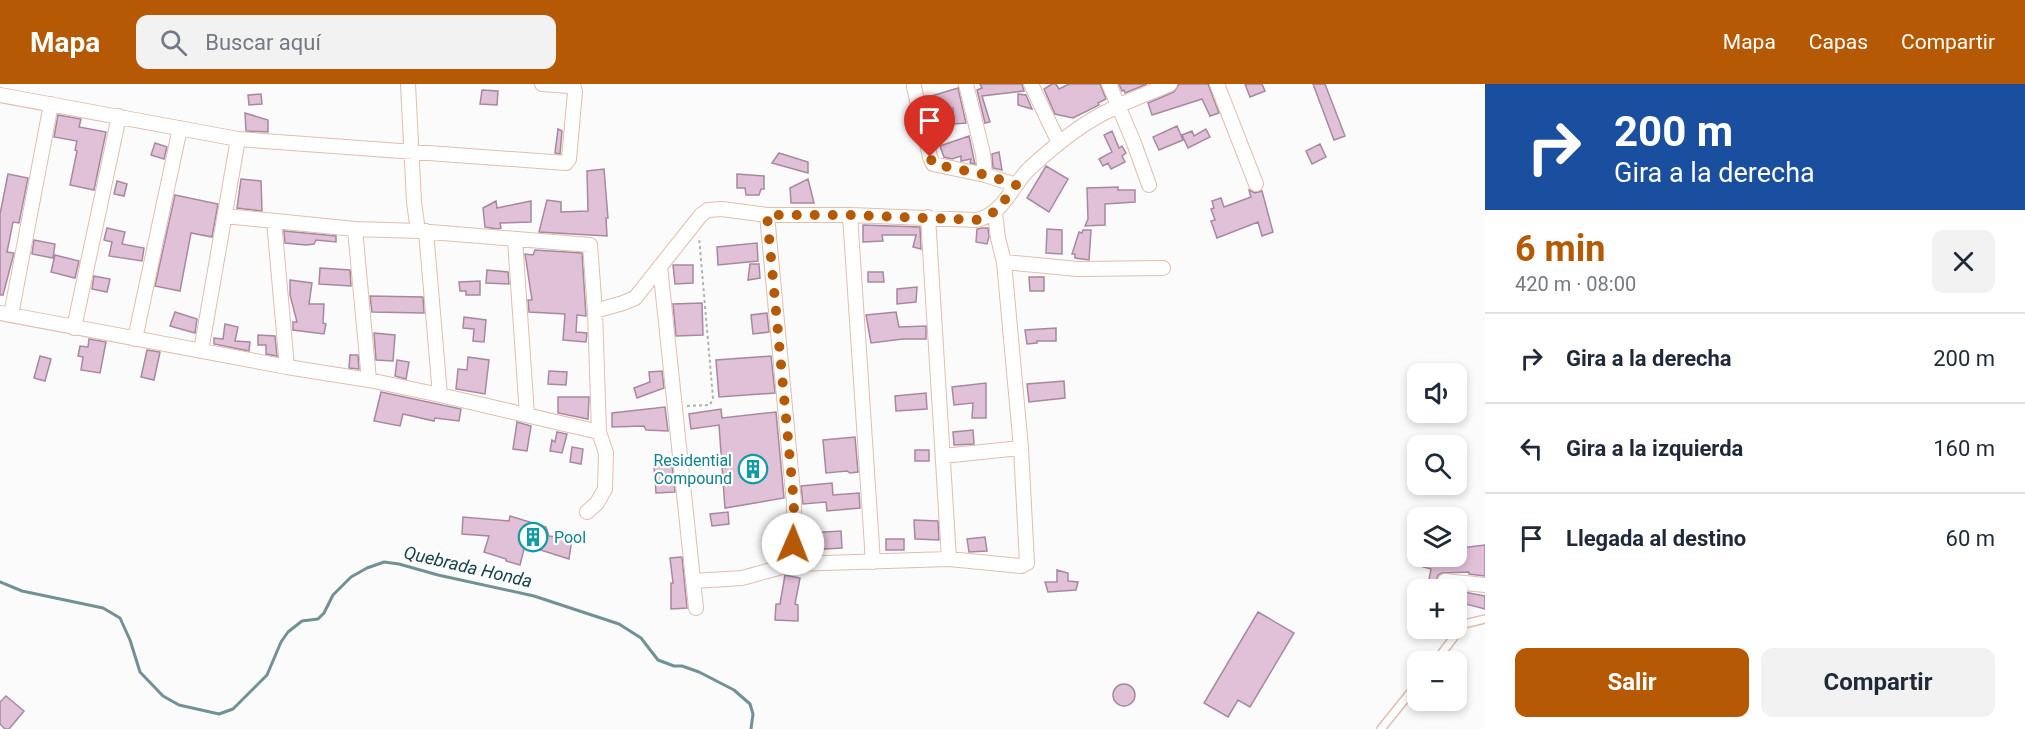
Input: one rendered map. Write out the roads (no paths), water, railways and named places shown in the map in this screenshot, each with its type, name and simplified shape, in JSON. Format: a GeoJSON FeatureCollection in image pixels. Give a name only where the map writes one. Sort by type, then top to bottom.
{"type":"FeatureCollection","features":[{"type":"Feature","properties":{"kind":"street"},"geometry":{"type":"LineString","coordinates":[[408,84],[414,202],[422,231],[440,394]]}},
{"type":"Feature","properties":{"kind":"street"},"geometry":{"type":"LineString","coordinates":[[0,95],[238,139],[566,163],[569,159],[574,88],[542,84]]}},
{"type":"Feature","properties":{"kind":"street"},"geometry":{"type":"LineString","coordinates":[[966,84],[986,175]]}},
{"type":"Feature","properties":{"kind":"street"},"geometry":{"type":"LineString","coordinates":[[1030,84],[1059,143]]}},
{"type":"Feature","properties":{"kind":"street"},"geometry":{"type":"LineString","coordinates":[[1109,84],[1134,142],[1149,185]]}},
{"type":"Feature","properties":{"kind":"street"},"geometry":{"type":"LineString","coordinates":[[595,311],[635,298],[697,220],[708,210],[722,209],[767,215],[850,215],[976,220],[987,218],[995,213],[1029,169],[1059,143],[1097,117],[1170,84]]}},
{"type":"Feature","properties":{"kind":"street"},"geometry":{"type":"LineString","coordinates":[[1217,84],[1257,184]]}},
{"type":"Feature","properties":{"kind":"street"},"geometry":{"type":"LineString","coordinates":[[914,87],[933,164],[986,175],[1016,185]]}},
{"type":"Feature","properties":{"kind":"street"},"geometry":{"type":"LineString","coordinates":[[51,104],[5,314],[440,394],[599,432]]}},
{"type":"Feature","properties":{"kind":"street"},"geometry":{"type":"LineString","coordinates":[[74,328],[119,116]]}},
{"type":"Feature","properties":{"kind":"street"},"geometry":{"type":"LineString","coordinates":[[135,339],[180,128]]}},
{"type":"Feature","properties":{"kind":"street"},"geometry":{"type":"LineString","coordinates":[[201,351],[238,139]]}},
{"type":"Feature","properties":{"kind":"street"},"geometry":{"type":"LineString","coordinates":[[694,581],[742,578],[793,564],[949,559],[1021,566],[1027,563],[1021,448],[1004,262],[995,213]]}},
{"type":"Feature","properties":{"kind":"street"},"geometry":{"type":"LineString","coordinates":[[767,215],[794,503],[793,564]]}},
{"type":"Feature","properties":{"kind":"street"},"geometry":{"type":"LineString","coordinates":[[850,215],[873,562]]}},
{"type":"Feature","properties":{"kind":"street"},"geometry":{"type":"LineString","coordinates":[[225,216],[356,229],[422,231],[590,245],[595,311],[599,432],[606,453],[604,489],[597,503],[587,512]]}},
{"type":"Feature","properties":{"kind":"street"},"geometry":{"type":"LineString","coordinates":[[928,218],[949,559]]}},
{"type":"Feature","properties":{"kind":"street"},"geometry":{"type":"LineString","coordinates":[[274,221],[287,367]]}},
{"type":"Feature","properties":{"kind":"street"},"geometry":{"type":"LineString","coordinates":[[356,229],[369,380]]}},
{"type":"Feature","properties":{"kind":"street"},"geometry":{"type":"LineString","coordinates":[[515,240],[526,415]]}},
{"type":"Feature","properties":{"kind":"street"},"geometry":{"type":"LineString","coordinates":[[1004,262],[1078,269],[1163,268]]}},
{"type":"Feature","properties":{"kind":"street"},"geometry":{"type":"LineString","coordinates":[[660,266],[696,608]]}},
{"type":"Feature","properties":{"kind":"street"},"geometry":{"type":"LineString","coordinates":[[943,456],[1021,448]]}},
{"type":"Feature","properties":{"kind":"street"},"geometry":{"type":"LineString","coordinates":[[1467,583],[1485,585]]}},
{"type":"Feature","properties":{"kind":"lane"},"geometry":{"type":"LineString","coordinates":[[1443,651],[1464,624],[1485,620]]}},
{"type":"Feature","properties":{"kind":"lane"},"geometry":{"type":"LineString","coordinates":[[1381,729],[1407,697]]}},
{"type":"Feature","properties":{"kind":"waterway","name":"Quebrada Honda"},"geometry":{"type":"LineString","coordinates":[[0,582],[22,591],[103,608],[120,618],[140,672],[163,696],[179,705],[219,714],[233,709],[267,675],[281,642],[288,632],[302,621],[318,619],[324,613],[333,595],[351,577],[384,562],[399,564],[534,596],[619,624],[641,638],[658,660],[699,672],[734,690],[750,704],[753,714],[751,729]]}},
{"type":"Feature","properties":{"kind":"place","name":"Residential Compound"},"geometry":{"type":"Point","coordinates":[753,469]}},
{"type":"Feature","properties":{"kind":"place","name":"Pool"},"geometry":{"type":"Point","coordinates":[533,537]}}]}
